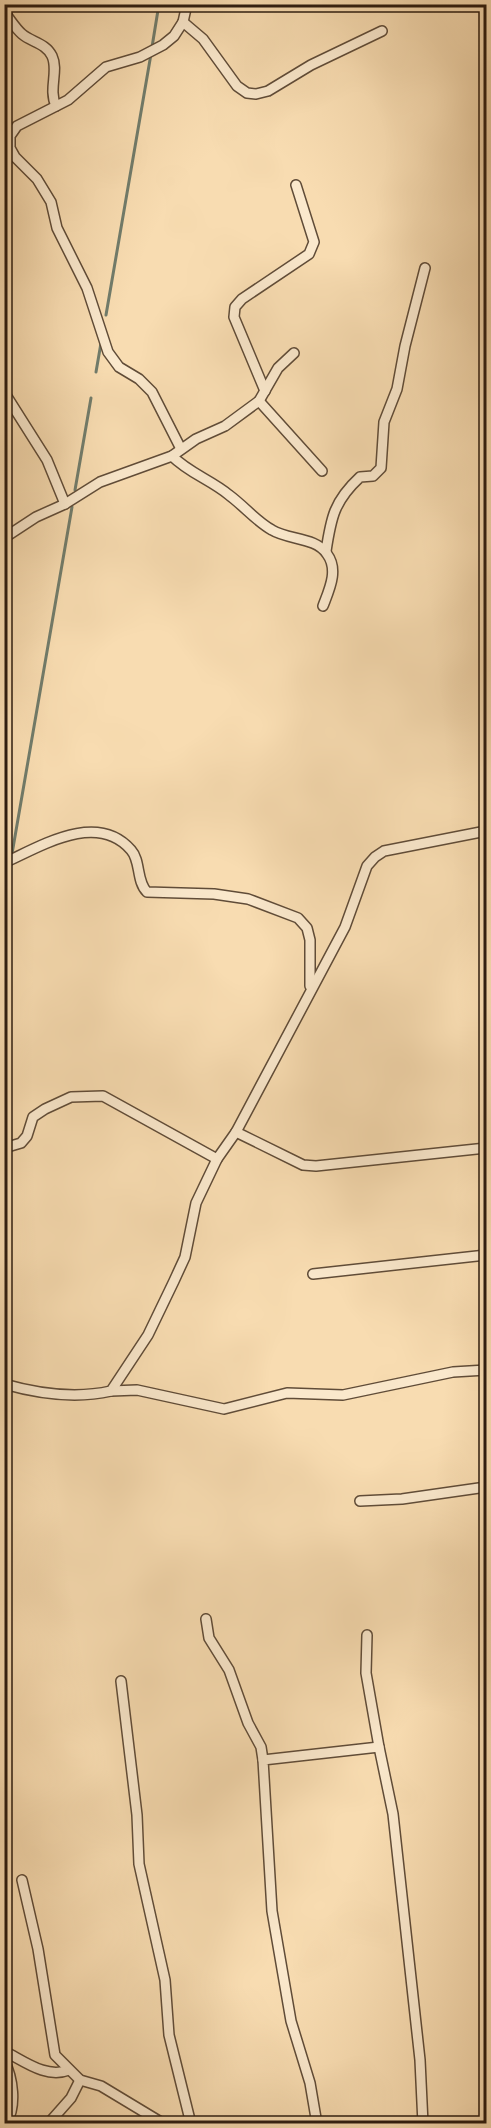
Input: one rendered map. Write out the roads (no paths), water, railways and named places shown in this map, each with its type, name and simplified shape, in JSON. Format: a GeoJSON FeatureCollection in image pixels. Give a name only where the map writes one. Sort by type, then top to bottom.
{"type":"FeatureCollection","features":[{"type":"Feature","properties":{"kind":"street"},"geometry":{"type":"LineString","coordinates":[[181,449],[152,392],[119,367],[108,352],[87,288],[57,228],[51,202],[37,179],[15,157],[10,148],[10,136],[17,126],[68,100],[106,67],[140,57],[163,45],[183,22],[187,4]]}},
{"type":"Feature","properties":{"kind":"street"},"geometry":{"type":"LineString","coordinates":[[4,12],[24,37],[46,48],[50,53],[53,65],[52,94],[56,106]]}},
{"type":"Feature","properties":{"kind":"street"},"geometry":{"type":"LineString","coordinates":[[183,22],[203,39],[237,86],[247,93],[268,91],[312,65],[382,31]]}},
{"type":"Feature","properties":{"kind":"street"},"geometry":{"type":"LineString","coordinates":[[265,391],[234,316],[236,307],[242,299],[313,249],[314,242],[296,185]]}},
{"type":"Feature","properties":{"kind":"street"},"geometry":{"type":"LineString","coordinates":[[323,606],[333,582],[332,563],[326,551],[330,518],[336,505],[360,477],[373,476],[381,468],[384,422],[397,389],[405,346],[425,268]]}},
{"type":"Feature","properties":{"kind":"street"},"geometry":{"type":"LineString","coordinates":[[4,538],[36,517],[65,504],[100,482],[172,456],[225,426],[259,401],[278,368],[294,352]]}},
{"type":"Feature","properties":{"kind":"street"},"geometry":{"type":"LineString","coordinates":[[4,392],[47,460],[65,504]]}},
{"type":"Feature","properties":{"kind":"street"},"geometry":{"type":"LineString","coordinates":[[259,401],[322,471]]}},
{"type":"Feature","properties":{"kind":"street"},"geometry":{"type":"LineString","coordinates":[[172,456],[184,467],[228,494],[275,532],[308,542],[326,551]]}},
{"type":"Feature","properties":{"kind":"street"},"geometry":{"type":"LineString","coordinates":[[111,1391],[148,1335],[185,1257],[196,1203],[218,1159],[236,1132],[310,988],[345,927],[367,866],[384,851],[486,831]]}},
{"type":"Feature","properties":{"kind":"street"},"geometry":{"type":"LineString","coordinates":[[4,863],[50,841],[89,832],[104,832],[121,840],[133,852],[142,887],[147,892],[203,893],[248,899],[298,918],[307,928],[310,939],[310,988]]}},
{"type":"Feature","properties":{"kind":"street"},"geometry":{"type":"LineString","coordinates":[[486,1034],[486,1050]]}},
{"type":"Feature","properties":{"kind":"street"},"geometry":{"type":"LineString","coordinates":[[4,1148],[21,1143],[27,1136],[33,1117],[45,1109],[71,1097],[103,1096],[218,1159]]}},
{"type":"Feature","properties":{"kind":"street"},"geometry":{"type":"LineString","coordinates":[[236,1132],[303,1165],[316,1166],[486,1148]]}},
{"type":"Feature","properties":{"kind":"street"},"geometry":{"type":"LineString","coordinates":[[313,1274],[486,1255]]}},
{"type":"Feature","properties":{"kind":"street"},"geometry":{"type":"LineString","coordinates":[[4,1384],[29,1391],[67,1395],[137,1390],[224,1409],[287,1393],[343,1395],[453,1372],[486,1370]]}},
{"type":"Feature","properties":{"kind":"street"},"geometry":{"type":"LineString","coordinates":[[360,1501],[402,1499],[486,1487]]}},
{"type":"Feature","properties":{"kind":"street"},"geometry":{"type":"LineString","coordinates":[[206,1619],[209,1638],[229,1670],[241,1706],[261,1747],[272,1911],[291,2021],[310,2083],[317,2124]]}},
{"type":"Feature","properties":{"kind":"street"},"geometry":{"type":"LineString","coordinates":[[367,1635],[366,1673],[393,1814],[420,2060],[423,2124]]}},
{"type":"Feature","properties":{"kind":"street"},"geometry":{"type":"LineString","coordinates":[[121,1681],[144,1893],[156,1932],[165,1980],[169,2035],[191,2124]]}},
{"type":"Feature","properties":{"kind":"street"},"geometry":{"type":"LineString","coordinates":[[263,1760],[379,1747]]}},
{"type":"Feature","properties":{"kind":"street"},"geometry":{"type":"LineString","coordinates":[[22,1880],[38,1949],[55,2055],[80,2080],[101,2086],[164,2124]]}},
{"type":"Feature","properties":{"kind":"street"},"geometry":{"type":"LineString","coordinates":[[4,2051],[46,2072],[60,2074],[69,2070]]}},
{"type":"Feature","properties":{"kind":"street"},"geometry":{"type":"LineString","coordinates":[[4,2060],[12,2083],[12,2110],[6,2124]]}},
{"type":"Feature","properties":{"kind":"street"},"geometry":{"type":"LineString","coordinates":[[48,2124],[71,2098],[80,2080]]}},
{"type":"Feature","properties":{"kind":"waterway"},"geometry":{"type":"LineString","coordinates":[[152,47],[159,4]]}},
{"type":"Feature","properties":{"kind":"waterway"},"geometry":{"type":"LineString","coordinates":[[106,315],[151,54]]}},
{"type":"Feature","properties":{"kind":"waterway"},"geometry":{"type":"LineString","coordinates":[[96,372],[101,343]]}},
{"type":"Feature","properties":{"kind":"waterway"},"geometry":{"type":"LineString","coordinates":[[75,490],[91,398]]}},
{"type":"Feature","properties":{"kind":"waterway"},"geometry":{"type":"LineString","coordinates":[[4,900],[72,507]]}}]}
